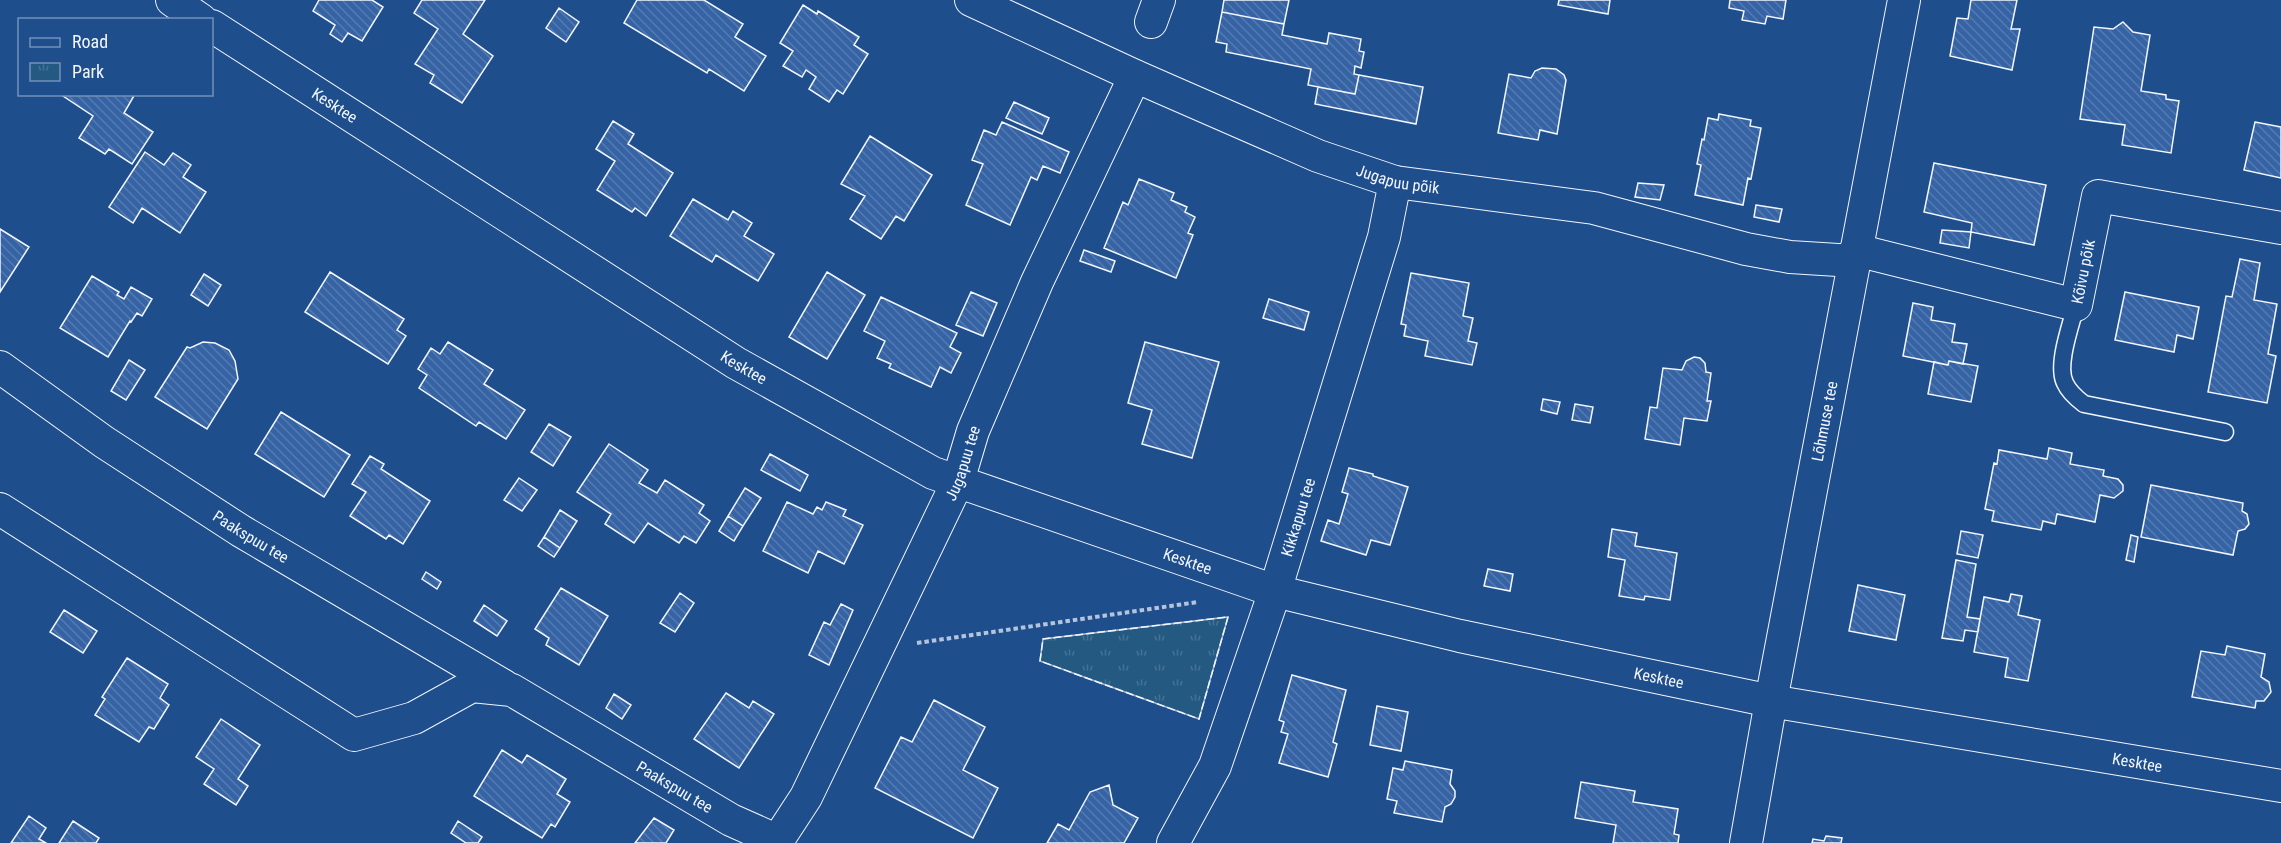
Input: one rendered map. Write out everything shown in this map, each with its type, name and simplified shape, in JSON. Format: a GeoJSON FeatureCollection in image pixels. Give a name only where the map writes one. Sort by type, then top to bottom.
{"type":"FeatureCollection","features":[{"type":"Feature","properties":{"kind":"street"},"geometry":{"type":"LineString","coordinates":[[172,0],[198,18]]}},
{"type":"Feature","properties":{"kind":"street","name":"Jugapuu põik"},"geometry":{"type":"LineString","coordinates":[[971,0],[1135,76],[1318,156],[1395,182],[1594,208],[1746,249],[1790,257],[1855,255]]}},
{"type":"Feature","properties":{"kind":"street","name":"Lõhmuse tee"},"geometry":{"type":"LineString","coordinates":[[1746,843],[1770,700],[1904,0]]}},
{"type":"Feature","properties":{"kind":"street","name":"Kesktee"},"geometry":{"type":"LineString","coordinates":[[213,27],[736,363],[933,472],[1275,591],[1460,636],[1770,700],[2281,786]]}},
{"type":"Feature","properties":{"kind":"street","name":"Jugapuu tee"},"geometry":{"type":"LineString","coordinates":[[777,842],[806,797],[958,481],[973,431],[1028,303],[1135,76]]}},
{"type":"Feature","properties":{"kind":"street","name":"Kikkapuu tee"},"geometry":{"type":"LineString","coordinates":[[1173,843],[1215,766],[1275,591],[1384,237],[1395,182]]}},
{"type":"Feature","properties":{"kind":"street","name":"Kõivu põik"},"geometry":{"type":"LineString","coordinates":[[1855,255],[2076,305],[2098,196],[2281,228]]}},
{"type":"Feature","properties":{"kind":"street","name":"Paakspuu tee"},"geometry":{"type":"LineString","coordinates":[[0,367],[104,441],[241,531],[731,820],[777,842]]}},
{"type":"Feature","properties":{"kind":"street","name":"Paakspuu tee"},"geometry":{"type":"LineString","coordinates":[[0,509],[354,735],[414,718],[472,686],[512,690]]}},
{"type":"Feature","properties":{"kind":"lane"},"geometry":{"type":"LineString","coordinates":[[2076,305],[2062,375],[2073,395],[2084,404],[2224,432]]}},
{"type":"Feature","properties":{"kind":"path"},"geometry":{"type":"LineString","coordinates":[[878,649],[1205,601]]}},
{"type":"Feature","properties":{"kind":"green space"},"geometry":{"type":"Polygon","coordinates":[[[1228,617],[1199,719],[1040,661],[1043,639],[1228,617]]]}},
{"type":"Feature","properties":{"kind":"building"},"geometry":{"type":"Polygon","coordinates":[[[319,0],[372,0],[383,7],[362,41],[348,33],[342,42],[330,34],[335,25],[313,11],[319,0]]]}},
{"type":"Feature","properties":{"kind":"building"},"geometry":{"type":"Polygon","coordinates":[[[422,0],[485,0],[463,34],[493,56],[462,103],[430,83],[434,75],[415,64],[438,29],[414,13],[422,0]]]}},
{"type":"Feature","properties":{"kind":"building"},"geometry":{"type":"Polygon","coordinates":[[[637,0],[704,0],[743,24],[735,37],[766,56],[744,91],[709,69],[707,73],[624,23],[637,0]]]}},
{"type":"Feature","properties":{"kind":"building"},"geometry":{"type":"Polygon","coordinates":[[[1224,0],[1289,0],[1284,24],[1222,12],[1224,0]]]}},
{"type":"Feature","properties":{"kind":"building"},"geometry":{"type":"Polygon","coordinates":[[[1559,0],[1610,0],[1608,14],[1558,5],[1559,0]]]}},
{"type":"Feature","properties":{"kind":"building"},"geometry":{"type":"Polygon","coordinates":[[[1730,0],[1786,0],[1783,19],[1767,16],[1765,24],[1742,20],[1744,11],[1729,8],[1730,0]]]}},
{"type":"Feature","properties":{"kind":"building"},"geometry":{"type":"Polygon","coordinates":[[[1971,0],[2017,0],[2011,29],[2020,29],[2012,70],[1950,56],[1957,18],[1968,19],[1971,0]]]}},
{"type":"Feature","properties":{"kind":"building"},"geometry":{"type":"Polygon","coordinates":[[[803,5],[817,14],[818,11],[859,37],[854,45],[868,54],[843,94],[837,90],[829,102],[809,89],[816,77],[806,70],[802,77],[783,66],[793,51],[780,43],[803,5]]]}},
{"type":"Feature","properties":{"kind":"building"},"geometry":{"type":"Polygon","coordinates":[[[559,8],[579,22],[566,42],[546,28],[559,8]]]}},
{"type":"Feature","properties":{"kind":"building"},"geometry":{"type":"Polygon","coordinates":[[[1222,12],[1284,24],[1282,35],[1327,44],[1329,33],[1361,39],[1359,51],[1364,52],[1361,68],[1355,66],[1354,74],[1359,75],[1355,94],[1308,85],[1311,69],[1226,52],[1227,44],[1216,42],[1222,12]]]}},
{"type":"Feature","properties":{"kind":"building"},"geometry":{"type":"Polygon","coordinates":[[[2123,22],[2133,32],[2150,35],[2141,91],[2166,95],[2166,99],[2179,101],[2171,153],[2122,145],[2125,125],[2080,119],[2094,27],[2113,29],[2123,22]]]}},
{"type":"Feature","properties":{"kind":"building"},"geometry":{"type":"Polygon","coordinates":[[[1542,68],[1556,69],[1564,75],[1566,80],[1557,134],[1540,130],[1538,140],[1498,133],[1509,74],[1531,78],[1535,71],[1542,68]]]}},
{"type":"Feature","properties":{"kind":"building"},"geometry":{"type":"Polygon","coordinates":[[[1359,75],[1423,87],[1416,124],[1315,104],[1318,87],[1355,94],[1359,75]]]}},
{"type":"Feature","properties":{"kind":"building"},"geometry":{"type":"Polygon","coordinates":[[[63,96],[134,96],[124,113],[153,132],[132,164],[109,149],[105,154],[79,138],[93,116],[63,96]]]}},
{"type":"Feature","properties":{"kind":"building"},"geometry":{"type":"Polygon","coordinates":[[[1014,102],[1049,118],[1042,134],[1006,118],[1014,102]]]}},
{"type":"Feature","properties":{"kind":"building"},"geometry":{"type":"Polygon","coordinates":[[[1719,114],[1751,120],[1750,126],[1761,128],[1751,179],[1748,178],[1743,205],[1695,195],[1701,165],[1697,164],[1708,118],[1718,120],[1719,114]]]}},
{"type":"Feature","properties":{"kind":"building"},"geometry":{"type":"Polygon","coordinates":[[[613,121],[634,134],[628,144],[673,173],[646,216],[635,208],[632,212],[597,190],[615,161],[596,149],[613,121]]]}},
{"type":"Feature","properties":{"kind":"building"},"geometry":{"type":"Polygon","coordinates":[[[1002,122],[1069,152],[1060,173],[1043,166],[1037,180],[1031,177],[1010,225],[966,205],[983,164],[972,160],[984,130],[996,135],[1002,122]]]}},
{"type":"Feature","properties":{"kind":"building"},"geometry":{"type":"Polygon","coordinates":[[[2255,122],[2281,127],[2281,178],[2244,170],[2255,122]]]}},
{"type":"Feature","properties":{"kind":"building"},"geometry":{"type":"Polygon","coordinates":[[[870,136],[932,175],[904,221],[896,216],[881,239],[850,219],[865,196],[841,184],[870,136]]]}},
{"type":"Feature","properties":{"kind":"building"},"geometry":{"type":"Polygon","coordinates":[[[145,152],[164,165],[173,153],[191,165],[183,177],[206,192],[180,233],[142,208],[133,223],[109,207],[145,152]]]}},
{"type":"Feature","properties":{"kind":"building"},"geometry":{"type":"Polygon","coordinates":[[[1934,163],[2046,185],[2034,245],[1971,232],[1972,223],[1924,212],[1934,163]]]}},
{"type":"Feature","properties":{"kind":"building"},"geometry":{"type":"Polygon","coordinates":[[[1139,179],[1174,193],[1171,200],[1187,207],[1185,212],[1195,217],[1188,233],[1193,235],[1176,278],[1104,248],[1123,202],[1128,205],[1139,179]]]}},
{"type":"Feature","properties":{"kind":"building"},"geometry":{"type":"Polygon","coordinates":[[[1638,183],[1664,185],[1660,200],[1635,197],[1638,183]]]}},
{"type":"Feature","properties":{"kind":"building"},"geometry":{"type":"Polygon","coordinates":[[[693,199],[728,220],[733,211],[752,223],[744,236],[774,254],[758,281],[716,255],[712,262],[670,236],[693,199]]]}},
{"type":"Feature","properties":{"kind":"building"},"geometry":{"type":"Polygon","coordinates":[[[1756,205],[1782,209],[1779,222],[1754,217],[1756,205]]]}},
{"type":"Feature","properties":{"kind":"building"},"geometry":{"type":"Polygon","coordinates":[[[0,229],[29,247],[0,292],[0,229]]]}},
{"type":"Feature","properties":{"kind":"building"},"geometry":{"type":"Polygon","coordinates":[[[1942,230],[1971,232],[1969,248],[1940,243],[1942,230]]]}},
{"type":"Feature","properties":{"kind":"building"},"geometry":{"type":"Polygon","coordinates":[[[1084,250],[1115,261],[1111,272],[1080,261],[1084,250]]]}},
{"type":"Feature","properties":{"kind":"building"},"geometry":{"type":"Polygon","coordinates":[[[2240,259],[2260,263],[2254,300],[2277,304],[2268,354],[2276,356],[2267,403],[2208,392],[2226,296],[2232,297],[2240,259]]]}},
{"type":"Feature","properties":{"kind":"building"},"geometry":{"type":"Polygon","coordinates":[[[330,272],[404,319],[397,330],[406,336],[388,364],[305,312],[330,272]]]}},
{"type":"Feature","properties":{"kind":"building"},"geometry":{"type":"Polygon","coordinates":[[[827,272],[865,295],[827,359],[789,337],[827,272]]]}},
{"type":"Feature","properties":{"kind":"building"},"geometry":{"type":"Polygon","coordinates":[[[1411,273],[1469,283],[1463,316],[1473,318],[1468,341],[1477,343],[1472,365],[1425,356],[1428,341],[1404,336],[1406,325],[1401,324],[1411,273]]]}},
{"type":"Feature","properties":{"kind":"building"},"geometry":{"type":"Polygon","coordinates":[[[204,274],[221,285],[208,306],[191,295],[204,274]]]}},
{"type":"Feature","properties":{"kind":"building"},"geometry":{"type":"Polygon","coordinates":[[[92,276],[119,292],[117,295],[124,299],[131,287],[152,299],[142,316],[137,313],[130,321],[108,357],[60,328],[92,276]]]}},
{"type":"Feature","properties":{"kind":"building"},"geometry":{"type":"Polygon","coordinates":[[[971,292],[997,303],[983,336],[956,325],[971,292]]]}},
{"type":"Feature","properties":{"kind":"building"},"geometry":{"type":"Polygon","coordinates":[[[2125,292],[2199,307],[2193,339],[2177,335],[2174,352],[2115,340],[2125,292]]]}},
{"type":"Feature","properties":{"kind":"building"},"geometry":{"type":"Polygon","coordinates":[[[881,297],[957,333],[950,347],[961,353],[951,373],[940,367],[931,387],[889,368],[891,364],[877,358],[885,341],[864,331],[881,297]]]}},
{"type":"Feature","properties":{"kind":"building"},"geometry":{"type":"Polygon","coordinates":[[[1269,299],[1309,312],[1304,330],[1263,318],[1269,299]]]}},
{"type":"Feature","properties":{"kind":"building"},"geometry":{"type":"Polygon","coordinates":[[[1913,303],[1933,307],[1931,320],[1955,324],[1952,342],[1967,344],[1963,364],[1949,361],[1948,365],[1903,356],[1913,303]]]}},
{"type":"Feature","properties":{"kind":"building"},"geometry":{"type":"Polygon","coordinates":[[[203,342],[215,343],[229,350],[235,361],[238,379],[207,429],[155,397],[187,347],[190,348],[203,342]]]}},
{"type":"Feature","properties":{"kind":"building"},"geometry":{"type":"Polygon","coordinates":[[[448,342],[493,370],[484,384],[525,410],[506,439],[479,422],[476,426],[419,388],[427,375],[418,369],[431,348],[440,354],[448,342]]]}},
{"type":"Feature","properties":{"kind":"building"},"geometry":{"type":"Polygon","coordinates":[[[1145,342],[1219,362],[1192,458],[1142,444],[1152,410],[1128,403],[1145,342]]]}},
{"type":"Feature","properties":{"kind":"building"},"geometry":{"type":"Polygon","coordinates":[[[1694,357],[1700,358],[1705,363],[1706,372],[1711,373],[1707,401],[1711,401],[1707,421],[1684,418],[1680,445],[1645,439],[1650,407],[1657,408],[1663,368],[1682,370],[1686,361],[1694,357]]]}},
{"type":"Feature","properties":{"kind":"building"},"geometry":{"type":"Polygon","coordinates":[[[129,360],[145,370],[126,400],[111,391],[129,360]]]}},
{"type":"Feature","properties":{"kind":"building"},"geometry":{"type":"Polygon","coordinates":[[[1949,361],[1978,366],[1971,402],[1928,394],[1934,362],[1948,365],[1949,361]]]}},
{"type":"Feature","properties":{"kind":"building"},"geometry":{"type":"Polygon","coordinates":[[[1543,399],[1560,402],[1557,414],[1541,410],[1543,399]]]}},
{"type":"Feature","properties":{"kind":"building"},"geometry":{"type":"Polygon","coordinates":[[[1575,404],[1593,407],[1590,423],[1572,420],[1575,404]]]}},
{"type":"Feature","properties":{"kind":"building"},"geometry":{"type":"Polygon","coordinates":[[[281,412],[350,455],[324,497],[255,454],[281,412]]]}},
{"type":"Feature","properties":{"kind":"building"},"geometry":{"type":"Polygon","coordinates":[[[549,424],[571,437],[553,466],[531,452],[549,424]]]}},
{"type":"Feature","properties":{"kind":"building"},"geometry":{"type":"Polygon","coordinates":[[[609,444],[648,470],[639,483],[657,493],[665,480],[704,505],[699,513],[710,521],[696,543],[684,536],[679,543],[648,523],[634,543],[605,524],[611,514],[577,492],[609,444]]]}},
{"type":"Feature","properties":{"kind":"building"},"geometry":{"type":"Polygon","coordinates":[[[2049,448],[2072,453],[2070,464],[2104,470],[2103,476],[2118,479],[2123,485],[2123,491],[2114,498],[2100,495],[2095,522],[2057,514],[2055,524],[2043,521],[2041,530],[1992,521],[1994,511],[1985,509],[1994,463],[1997,464],[1999,450],[2047,459],[2049,448]]]}},
{"type":"Feature","properties":{"kind":"building"},"geometry":{"type":"Polygon","coordinates":[[[770,454],[808,475],[800,491],[761,470],[770,454]]]}},
{"type":"Feature","properties":{"kind":"building"},"geometry":{"type":"Polygon","coordinates":[[[370,456],[384,464],[381,469],[430,501],[403,544],[389,535],[386,539],[350,516],[366,492],[352,484],[370,456]]]}},
{"type":"Feature","properties":{"kind":"building"},"geometry":{"type":"Polygon","coordinates":[[[1349,468],[1408,487],[1390,545],[1371,540],[1366,555],[1321,541],[1328,520],[1339,524],[1348,494],[1342,492],[1349,468]]]}},
{"type":"Feature","properties":{"kind":"building"},"geometry":{"type":"Polygon","coordinates":[[[519,478],[537,490],[522,511],[504,500],[519,478]]]}},
{"type":"Feature","properties":{"kind":"building"},"geometry":{"type":"Polygon","coordinates":[[[2151,485],[2243,503],[2242,511],[2247,514],[2249,524],[2245,529],[2238,531],[2233,555],[2141,537],[2151,485]]]}},
{"type":"Feature","properties":{"kind":"building"},"geometry":{"type":"Polygon","coordinates":[[[745,488],[761,498],[743,526],[728,516],[745,488]]]}},
{"type":"Feature","properties":{"kind":"building"},"geometry":{"type":"Polygon","coordinates":[[[787,502],[813,514],[817,507],[822,510],[826,502],[846,510],[843,516],[863,525],[844,564],[818,551],[808,573],[763,551],[787,502]]]}},
{"type":"Feature","properties":{"kind":"building"},"geometry":{"type":"Polygon","coordinates":[[[560,510],[577,521],[560,548],[544,537],[560,510]]]}},
{"type":"Feature","properties":{"kind":"building"},"geometry":{"type":"Polygon","coordinates":[[[728,516],[743,526],[734,541],[719,531],[728,516]]]}},
{"type":"Feature","properties":{"kind":"building"},"geometry":{"type":"Polygon","coordinates":[[[1612,529],[1637,533],[1635,546],[1677,553],[1670,600],[1645,596],[1644,600],[1619,596],[1625,560],[1608,557],[1612,529]]]}},
{"type":"Feature","properties":{"kind":"building"},"geometry":{"type":"Polygon","coordinates":[[[1961,531],[1983,535],[1978,558],[1957,554],[1961,531]]]}},
{"type":"Feature","properties":{"kind":"building"},"geometry":{"type":"Polygon","coordinates":[[[2131,535],[2138,537],[2134,562],[2126,560],[2131,535]]]}},
{"type":"Feature","properties":{"kind":"building"},"geometry":{"type":"Polygon","coordinates":[[[544,537],[560,548],[554,557],[538,546],[544,537]]]}},
{"type":"Feature","properties":{"kind":"building"},"geometry":{"type":"Polygon","coordinates":[[[1956,560],[1976,564],[1967,617],[1980,619],[1978,632],[1965,630],[1963,641],[1942,638],[1956,560]]]}},
{"type":"Feature","properties":{"kind":"building"},"geometry":{"type":"Polygon","coordinates":[[[1488,569],[1513,574],[1510,591],[1484,586],[1488,569]]]}},
{"type":"Feature","properties":{"kind":"building"},"geometry":{"type":"Polygon","coordinates":[[[426,572],[441,582],[437,589],[422,579],[426,572]]]}},
{"type":"Feature","properties":{"kind":"building"},"geometry":{"type":"Polygon","coordinates":[[[1858,585],[1905,595],[1896,640],[1849,631],[1858,585]]]}},
{"type":"Feature","properties":{"kind":"building"},"geometry":{"type":"Polygon","coordinates":[[[561,588],[608,616],[579,665],[546,645],[549,638],[535,629],[561,588]]]}},
{"type":"Feature","properties":{"kind":"building"},"geometry":{"type":"Polygon","coordinates":[[[680,593],[694,603],[675,632],[660,623],[680,593]]]}},
{"type":"Feature","properties":{"kind":"building"},"geometry":{"type":"Polygon","coordinates":[[[2011,594],[2022,596],[2018,615],[2040,620],[2028,681],[2005,677],[2008,658],[1974,652],[1984,597],[2009,602],[2011,594]]]}},
{"type":"Feature","properties":{"kind":"building"},"geometry":{"type":"Polygon","coordinates":[[[841,604],[853,610],[829,665],[809,655],[824,622],[830,625],[841,604]]]}},
{"type":"Feature","properties":{"kind":"building"},"geometry":{"type":"Polygon","coordinates":[[[484,605],[507,621],[497,636],[474,621],[484,605]]]}},
{"type":"Feature","properties":{"kind":"building"},"geometry":{"type":"Polygon","coordinates":[[[64,610],[97,631],[83,653],[50,632],[64,610]]]}},
{"type":"Feature","properties":{"kind":"building"},"geometry":{"type":"Polygon","coordinates":[[[2227,646],[2265,654],[2261,677],[2269,682],[2271,692],[2264,701],[2256,701],[2255,708],[2192,697],[2201,651],[2225,655],[2227,646]]]}},
{"type":"Feature","properties":{"kind":"building"},"geometry":{"type":"Polygon","coordinates":[[[127,658],[168,684],[160,698],[169,705],[154,729],[149,727],[139,742],[95,715],[105,699],[102,697],[127,658]]]}},
{"type":"Feature","properties":{"kind":"building"},"geometry":{"type":"Polygon","coordinates":[[[1292,675],[1346,690],[1333,742],[1337,744],[1328,777],[1279,763],[1288,734],[1281,732],[1284,722],[1279,720],[1292,675]]]}},
{"type":"Feature","properties":{"kind":"building"},"geometry":{"type":"Polygon","coordinates":[[[726,693],[749,708],[753,701],[774,714],[739,768],[694,739],[726,693]]]}},
{"type":"Feature","properties":{"kind":"building"},"geometry":{"type":"Polygon","coordinates":[[[614,694],[631,705],[622,719],[606,708],[614,694]]]}},
{"type":"Feature","properties":{"kind":"building"},"geometry":{"type":"Polygon","coordinates":[[[934,700],[985,727],[963,770],[998,788],[973,838],[875,788],[901,737],[912,742],[934,700]]]}},
{"type":"Feature","properties":{"kind":"building"},"geometry":{"type":"Polygon","coordinates":[[[1377,706],[1408,712],[1401,751],[1370,745],[1377,706]]]}},
{"type":"Feature","properties":{"kind":"building"},"geometry":{"type":"Polygon","coordinates":[[[221,719],[260,745],[238,779],[248,786],[236,805],[204,784],[214,769],[196,757],[221,719]]]}},
{"type":"Feature","properties":{"kind":"building"},"geometry":{"type":"Polygon","coordinates":[[[502,750],[522,763],[527,755],[566,779],[557,794],[570,802],[555,827],[551,824],[542,838],[474,796],[502,750]]]}},
{"type":"Feature","properties":{"kind":"building"},"geometry":{"type":"Polygon","coordinates":[[[1405,761],[1452,770],[1450,784],[1455,791],[1455,797],[1451,804],[1445,807],[1442,822],[1394,813],[1397,801],[1387,799],[1393,768],[1403,770],[1405,761]]]}},
{"type":"Feature","properties":{"kind":"building"},"geometry":{"type":"Polygon","coordinates":[[[1581,782],[1635,791],[1633,802],[1678,809],[1674,834],[1679,835],[1678,843],[1613,843],[1616,825],[1575,818],[1581,782]]]}},
{"type":"Feature","properties":{"kind":"building"},"geometry":{"type":"Polygon","coordinates":[[[1109,785],[1113,805],[1138,818],[1124,843],[1047,843],[1058,824],[1069,830],[1090,792],[1109,785]]]}},
{"type":"Feature","properties":{"kind":"building"},"geometry":{"type":"Polygon","coordinates":[[[29,816],[46,828],[39,839],[46,843],[11,843],[29,816]]]}},
{"type":"Feature","properties":{"kind":"building"},"geometry":{"type":"Polygon","coordinates":[[[654,818],[674,830],[666,843],[635,843],[654,818]]]}},
{"type":"Feature","properties":{"kind":"building"},"geometry":{"type":"Polygon","coordinates":[[[73,821],[99,838],[96,843],[59,843],[73,821]]]}},
{"type":"Feature","properties":{"kind":"building"},"geometry":{"type":"Polygon","coordinates":[[[458,821],[482,837],[478,843],[466,843],[451,833],[458,821]]]}},
{"type":"Feature","properties":{"kind":"building"},"geometry":{"type":"Polygon","coordinates":[[[1826,836],[1842,838],[1841,843],[1812,843],[1813,839],[1824,841],[1826,836]]]}},
{"type":"Feature","properties":{"kind":"fence"},"geometry":{"type":"LineString","coordinates":[[1228,617],[1199,719],[1040,661],[1043,639],[1228,617]]}}]}
